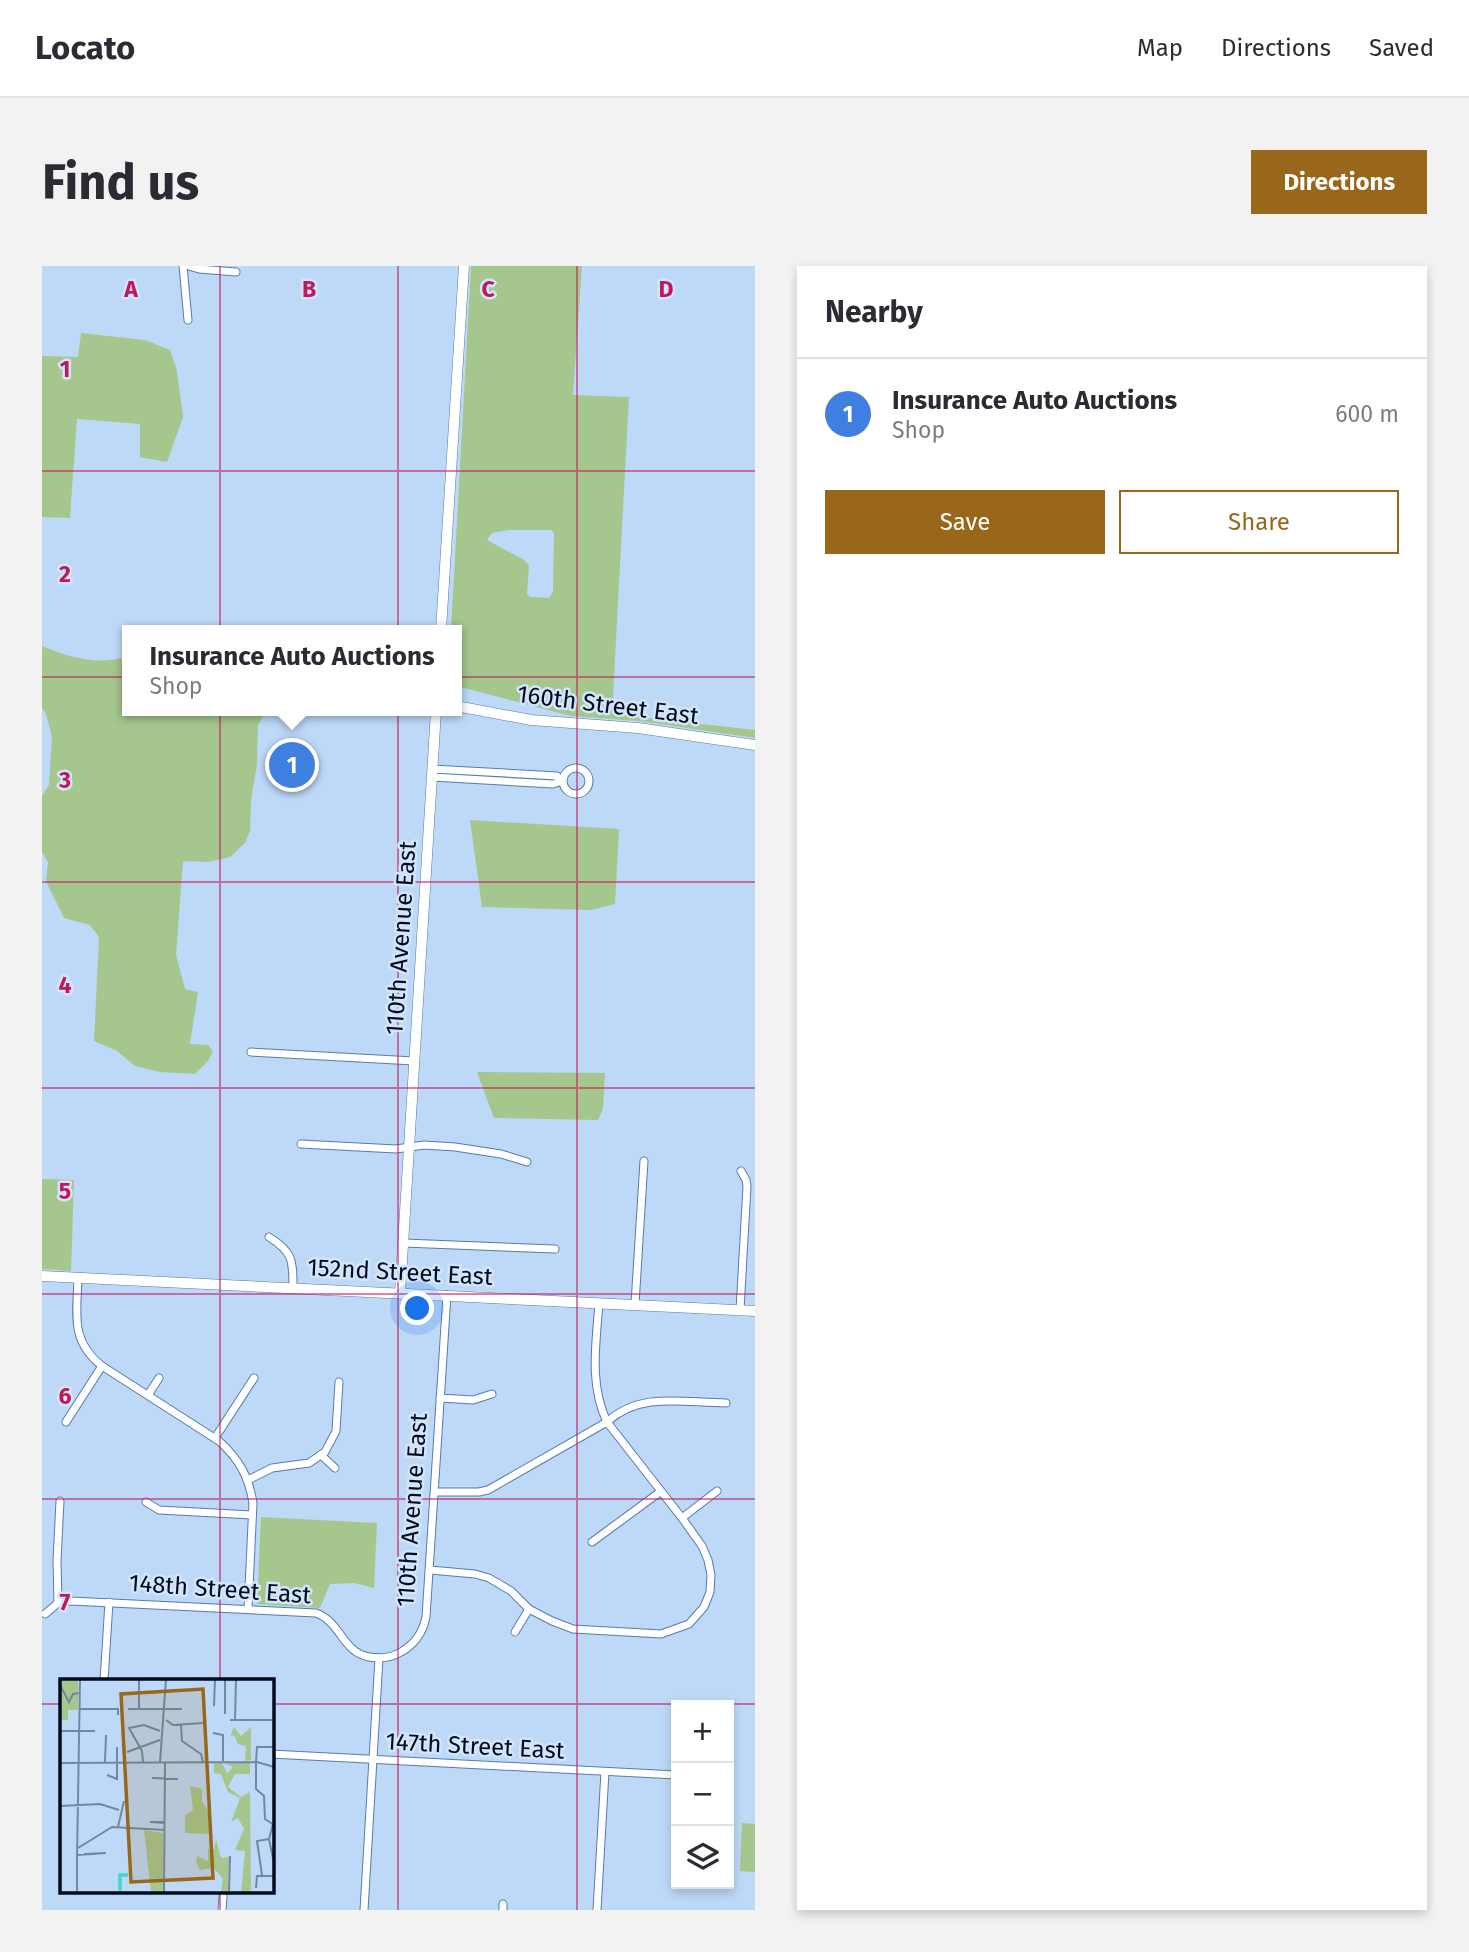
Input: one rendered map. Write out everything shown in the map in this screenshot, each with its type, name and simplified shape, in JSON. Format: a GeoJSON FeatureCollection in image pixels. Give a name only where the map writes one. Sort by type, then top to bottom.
{"type":"FeatureCollection","features":[{"type":"Feature","properties":{"kind":"street"},"geometry":{"type":"LineString","coordinates":[[183,266],[188,320]]}},
{"type":"Feature","properties":{"kind":"street"},"geometry":{"type":"LineString","coordinates":[[189,266],[236,272]]}},
{"type":"Feature","properties":{"kind":"street"},"geometry":{"type":"LineString","coordinates":[[441,625],[464,266]]}},
{"type":"Feature","properties":{"kind":"street","name":"160th Street East"},"geometry":{"type":"LineString","coordinates":[[462,707],[531,720],[638,728],[755,745]]}},
{"type":"Feature","properties":{"kind":"street","name":"110th Avenue East"},"geometry":{"type":"LineString","coordinates":[[400,1293],[436,716]]}},
{"type":"Feature","properties":{"kind":"street"},"geometry":{"type":"LineString","coordinates":[[432,773],[557,776],[562,781]]}},
{"type":"Feature","properties":{"kind":"street"},"geometry":{"type":"LineString","coordinates":[[251,1052],[414,1061]]}},
{"type":"Feature","properties":{"kind":"street"},"geometry":{"type":"LineString","coordinates":[[301,1144],[396,1149],[424,1144],[480,1149],[527,1162]]}},
{"type":"Feature","properties":{"kind":"street"},"geometry":{"type":"LineString","coordinates":[[635,1304],[644,1161]]}},
{"type":"Feature","properties":{"kind":"street"},"geometry":{"type":"LineString","coordinates":[[740,1310],[747,1186],[747,1180],[741,1171]]}},
{"type":"Feature","properties":{"kind":"street"},"geometry":{"type":"LineString","coordinates":[[269,1237],[284,1246],[290,1255],[293,1288]]}},
{"type":"Feature","properties":{"kind":"street","name":"152nd Street East"},"geometry":{"type":"LineString","coordinates":[[404,1243],[555,1249]]}},
{"type":"Feature","properties":{"kind":"street","name":"152nd Street East"},"geometry":{"type":"LineString","coordinates":[[42,1276],[755,1311]]}},
{"type":"Feature","properties":{"kind":"street"},"geometry":{"type":"LineString","coordinates":[[78,1278],[76,1322],[79,1338],[89,1354],[102,1366],[215,1438],[233,1455],[248,1480],[252,1515],[248,1609]]}},
{"type":"Feature","properties":{"kind":"street","name":"110th Avenue East"},"geometry":{"type":"LineString","coordinates":[[379,1658],[388,1658],[402,1651],[422,1632],[426,1617],[447,1295]]}},
{"type":"Feature","properties":{"kind":"street"},"geometry":{"type":"LineString","coordinates":[[430,1570],[489,1578],[511,1591],[529,1609],[573,1629],[668,1633],[692,1622],[707,1600],[711,1575],[702,1546],[607,1422],[598,1401],[596,1387],[599,1303]]}},
{"type":"Feature","properties":{"kind":"street"},"geometry":{"type":"LineString","coordinates":[[66,1422],[102,1366]]}},
{"type":"Feature","properties":{"kind":"street"},"geometry":{"type":"LineString","coordinates":[[148,1395],[159,1378]]}},
{"type":"Feature","properties":{"kind":"street"},"geometry":{"type":"LineString","coordinates":[[215,1438],[254,1378]]}},
{"type":"Feature","properties":{"kind":"street"},"geometry":{"type":"LineString","coordinates":[[248,1480],[272,1468],[309,1463],[330,1446],[336,1431],[339,1382]]}},
{"type":"Feature","properties":{"kind":"street"},"geometry":{"type":"LineString","coordinates":[[440,1398],[473,1400],[492,1394]]}},
{"type":"Feature","properties":{"kind":"street"},"geometry":{"type":"LineString","coordinates":[[435,1492],[488,1490],[607,1422],[613,1416],[646,1401],[726,1403]]}},
{"type":"Feature","properties":{"kind":"street"},"geometry":{"type":"LineString","coordinates":[[321,1455],[335,1468]]}},
{"type":"Feature","properties":{"kind":"street"},"geometry":{"type":"LineString","coordinates":[[682,1518],[717,1491]]}},
{"type":"Feature","properties":{"kind":"street"},"geometry":{"type":"LineString","coordinates":[[592,1542],[660,1492]]}},
{"type":"Feature","properties":{"kind":"street"},"geometry":{"type":"LineString","coordinates":[[45,1614],[58,1603],[60,1501]]}},
{"type":"Feature","properties":{"kind":"street"},"geometry":{"type":"LineString","coordinates":[[146,1502],[159,1510],[252,1515]]}},
{"type":"Feature","properties":{"kind":"street"},"geometry":{"type":"LineString","coordinates":[[104,1679],[109,1602]]}},
{"type":"Feature","properties":{"kind":"street","name":"148th Street East"},"geometry":{"type":"LineString","coordinates":[[58,1603],[109,1602],[320,1614],[331,1621],[349,1648],[361,1655],[379,1658]]}},
{"type":"Feature","properties":{"kind":"street"},"geometry":{"type":"LineString","coordinates":[[514,1632],[529,1609]]}},
{"type":"Feature","properties":{"kind":"street"},"geometry":{"type":"LineString","coordinates":[[364,1910],[379,1658]]}},
{"type":"Feature","properties":{"kind":"street","name":"147th Street East"},"geometry":{"type":"LineString","coordinates":[[273,1754],[671,1775]]}},
{"type":"Feature","properties":{"kind":"street"},"geometry":{"type":"LineString","coordinates":[[597,1910],[605,1772]]}},
{"type":"Feature","properties":{"kind":"street"},"geometry":{"type":"LineString","coordinates":[[222,1910],[223,1897]]}},
{"type":"Feature","properties":{"kind":"green space"},"geometry":{"type":"Polygon","coordinates":[[[471,266],[582,266],[573,395],[629,397],[612,714],[755,730],[755,738],[639,721],[571,716],[462,687],[462,625],[451,625],[471,266]],[[508,530],[492,533],[487,540],[529,565],[527,594],[530,597],[549,598],[553,592],[554,533],[551,530],[508,530]]]}},
{"type":"Feature","properties":{"kind":"green space"},"geometry":{"type":"Polygon","coordinates":[[[81,333],[145,340],[170,350],[177,371],[183,417],[167,462],[140,457],[140,424],[77,419],[70,518],[42,517],[42,356],[78,357],[81,333]]]}},
{"type":"Feature","properties":{"kind":"green space"},"geometry":{"type":"Polygon","coordinates":[[[42,646],[84,659],[122,658],[122,716],[263,716],[258,725],[250,831],[245,843],[230,857],[208,862],[183,861],[176,955],[185,989],[198,992],[190,1044],[208,1045],[213,1051],[208,1061],[195,1074],[160,1072],[135,1066],[117,1051],[94,1041],[99,937],[90,925],[64,918],[46,881],[48,862],[42,852],[42,796],[49,785],[52,737],[42,708],[42,646]]]}},
{"type":"Feature","properties":{"kind":"green space"},"geometry":{"type":"Polygon","coordinates":[[[470,820],[619,829],[615,904],[591,910],[482,907],[470,820]]]}},
{"type":"Feature","properties":{"kind":"green space"},"geometry":{"type":"Polygon","coordinates":[[[477,1072],[605,1073],[603,1109],[598,1120],[494,1118],[477,1072]]]}},
{"type":"Feature","properties":{"kind":"green space"},"geometry":{"type":"Polygon","coordinates":[[[42,1179],[74,1180],[71,1271],[42,1269],[42,1179]]]}},
{"type":"Feature","properties":{"kind":"green space"},"geometry":{"type":"Polygon","coordinates":[[[261,1517],[377,1523],[374,1588],[354,1583],[330,1584],[320,1608],[257,1604],[261,1517]]]}},
{"type":"Feature","properties":{"kind":"green space"},"geometry":{"type":"Polygon","coordinates":[[[742,1823],[755,1824],[755,1872],[740,1871],[742,1823]]]}},
{"type":"Feature","properties":{"kind":"place","name":"Insurance Auto Auctions"},"geometry":{"type":"Point","coordinates":[292,765]}}]}
